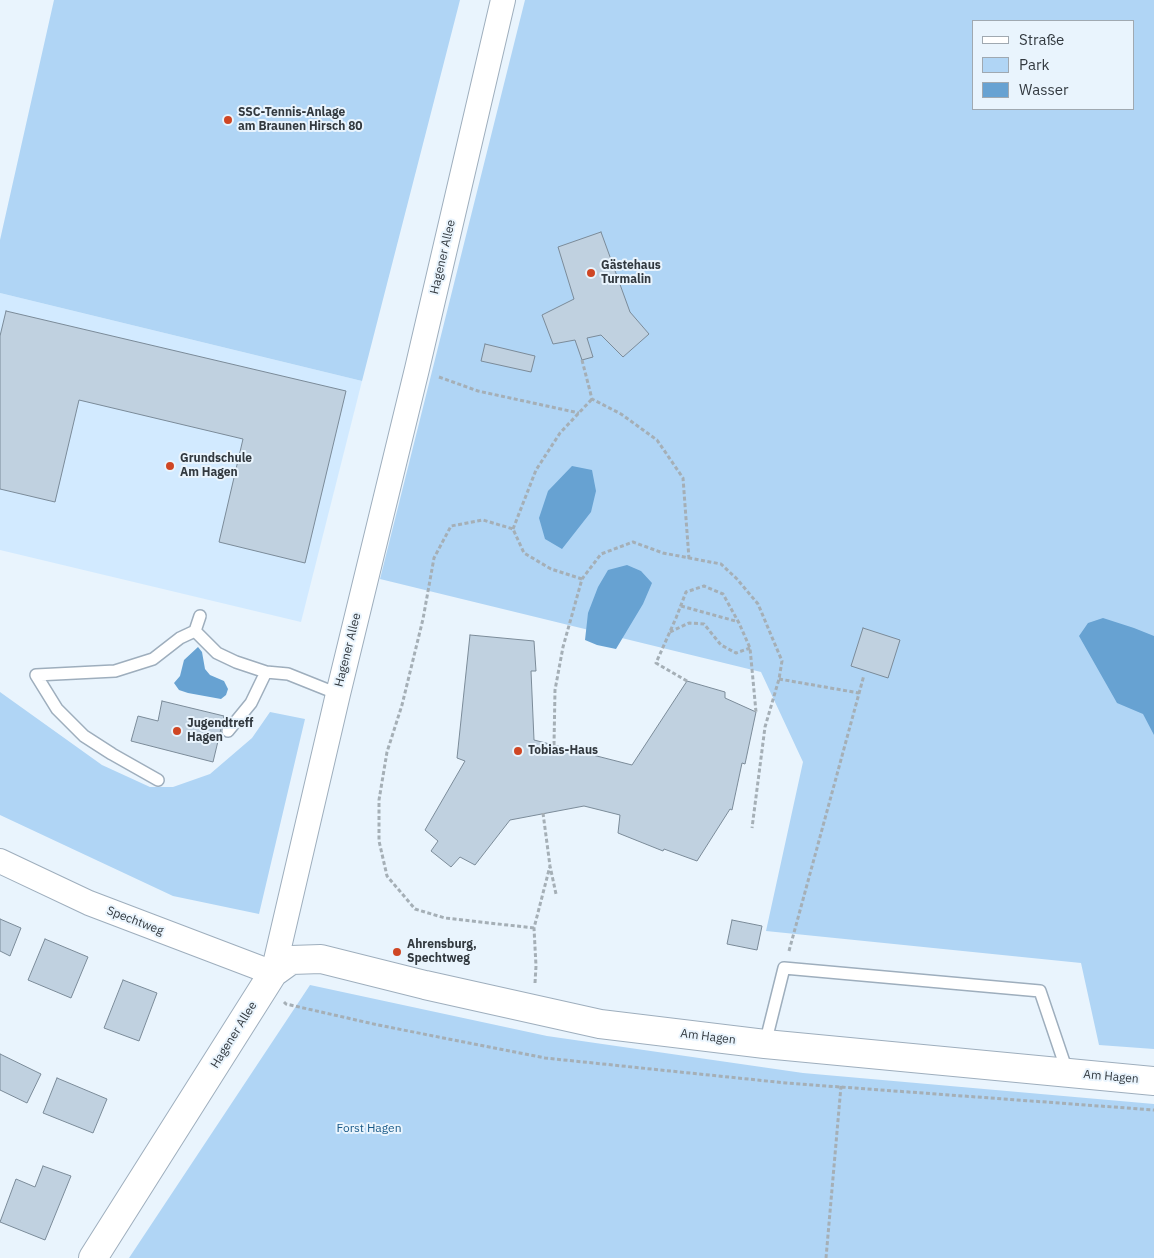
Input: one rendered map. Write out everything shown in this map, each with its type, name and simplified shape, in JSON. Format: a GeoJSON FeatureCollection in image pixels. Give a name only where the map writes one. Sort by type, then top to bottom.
{"type":"FeatureCollection","features":[{"type":"Feature","properties":{"kind":"street","name":"Hagener Allee"},"geometry":{"type":"LineString","coordinates":[[93,1258],[273,973],[503,0]]}},
{"type":"Feature","properties":{"kind":"street","name":"Spechtweg"},"geometry":{"type":"LineString","coordinates":[[0,861],[89,903],[273,973]]}},
{"type":"Feature","properties":{"kind":"street","name":"Am Hagen"},"geometry":{"type":"LineString","coordinates":[[273,973],[291,960],[321,959],[425,986],[600,1024],[765,1044],[1154,1081]]}},
{"type":"Feature","properties":{"kind":"lane"},"geometry":{"type":"LineString","coordinates":[[158,780],[84,736],[57,709],[36,675],[115,671],[153,659],[180,638],[195,631],[200,616]]}},
{"type":"Feature","properties":{"kind":"lane"},"geometry":{"type":"LineString","coordinates":[[195,631],[217,653],[236,662],[266,672],[288,674],[338,694]]}},
{"type":"Feature","properties":{"kind":"lane"},"geometry":{"type":"LineString","coordinates":[[228,731],[251,703],[266,672]]}},
{"type":"Feature","properties":{"kind":"lane"},"geometry":{"type":"LineString","coordinates":[[765,1044],[784,968],[1040,991],[1068,1073]]}},
{"type":"Feature","properties":{"kind":"path"},"geometry":{"type":"LineString","coordinates":[[582,360],[592,399],[621,414],[657,440],[683,478],[689,559]]}},
{"type":"Feature","properties":{"kind":"path"},"geometry":{"type":"LineString","coordinates":[[417,369],[478,391],[579,413]]}},
{"type":"Feature","properties":{"kind":"path"},"geometry":{"type":"LineString","coordinates":[[582,580],[551,569],[524,553],[513,529],[536,470],[560,433],[592,399]]}},
{"type":"Feature","properties":{"kind":"path"},"geometry":{"type":"LineString","coordinates":[[513,529],[483,520],[452,526],[434,558],[423,619],[402,705],[387,752],[379,800],[379,841],[387,876],[415,909],[445,918],[534,928]]}},
{"type":"Feature","properties":{"kind":"path"},"geometry":{"type":"LineString","coordinates":[[554,745],[555,690],[563,647],[582,580],[601,554],[632,542],[663,553],[720,564],[737,579],[758,604],[782,661],[765,727],[752,828]]}},
{"type":"Feature","properties":{"kind":"path"},"geometry":{"type":"LineString","coordinates":[[687,681],[656,663],[686,592],[704,586],[724,594],[750,648],[756,712]]}},
{"type":"Feature","properties":{"kind":"path"},"geometry":{"type":"LineString","coordinates":[[681,606],[739,622]]}},
{"type":"Feature","properties":{"kind":"path"},"geometry":{"type":"LineString","coordinates":[[670,632],[689,623],[704,624],[721,644],[736,653],[750,648]]}},
{"type":"Feature","properties":{"kind":"path"},"geometry":{"type":"LineString","coordinates":[[784,968],[864,675]]}},
{"type":"Feature","properties":{"kind":"path"},"geometry":{"type":"LineString","coordinates":[[779,678],[859,692]]}},
{"type":"Feature","properties":{"kind":"path"},"geometry":{"type":"LineString","coordinates":[[543,813],[556,894]]}},
{"type":"Feature","properties":{"kind":"path"},"geometry":{"type":"LineString","coordinates":[[532,1009],[536,966],[534,928],[550,866]]}},
{"type":"Feature","properties":{"kind":"path"},"geometry":{"type":"LineString","coordinates":[[273,973],[286,1004],[378,1025],[545,1058],[786,1083],[1154,1110]]}},
{"type":"Feature","properties":{"kind":"path"},"geometry":{"type":"LineString","coordinates":[[826,1258],[841,1086]]}},
{"type":"Feature","properties":{"kind":"shaded area","name":"Grundschule Am Hagen"},"geometry":{"type":"Polygon","coordinates":[[[0,293],[362,381],[301,622],[0,550],[0,293]]]}},
{"type":"Feature","properties":{"kind":"green space","name":"SSC-Tennis-Anlage am Braunen Hirsch 80"},"geometry":{"type":"Polygon","coordinates":[[[54,0],[460,0],[362,381],[0,293],[0,240],[54,0]]]}},
{"type":"Feature","properties":{"kind":"green space"},"geometry":{"type":"Polygon","coordinates":[[[525,0],[1154,0],[1154,1049],[1099,1045],[1081,963],[766,931],[803,762],[761,672],[380,579],[525,0]]]}},
{"type":"Feature","properties":{"kind":"green space"},"geometry":{"type":"Polygon","coordinates":[[[0,692],[102,765],[150,787],[173,787],[210,774],[252,738],[270,712],[305,719],[259,914],[173,896],[0,815],[0,692]]]}},
{"type":"Feature","properties":{"kind":"green space","name":"Forst Hagen"},"geometry":{"type":"Polygon","coordinates":[[[310,985],[547,1036],[803,1073],[1154,1104],[1154,1258],[129,1258],[310,985]]]}},
{"type":"Feature","properties":{"kind":"water"},"geometry":{"type":"Polygon","coordinates":[[[572,466],[592,470],[596,491],[591,512],[562,549],[545,539],[539,518],[548,491],[572,466]]]}},
{"type":"Feature","properties":{"kind":"water"},"geometry":{"type":"Polygon","coordinates":[[[627,565],[641,571],[652,583],[643,604],[616,649],[585,640],[588,613],[598,587],[608,570],[627,565]]]}},
{"type":"Feature","properties":{"kind":"water"},"geometry":{"type":"Polygon","coordinates":[[[1103,618],[1154,636],[1154,735],[1143,714],[1117,703],[1079,636],[1088,623],[1103,618]]]}},
{"type":"Feature","properties":{"kind":"water"},"geometry":{"type":"Polygon","coordinates":[[[198,647],[202,652],[205,669],[210,675],[224,681],[228,689],[226,695],[221,699],[179,690],[174,683],[180,676],[184,660],[198,647]]]}},
{"type":"Feature","properties":{"kind":"building","name":"Gästehaus Turmalin"},"geometry":{"type":"Polygon","coordinates":[[[601,232],[630,312],[649,334],[623,357],[601,335],[587,338],[593,357],[582,360],[575,340],[553,344],[542,315],[574,299],[558,247],[601,232]]]}},
{"type":"Feature","properties":{"kind":"building"},"geometry":{"type":"Polygon","coordinates":[[[6,311],[346,391],[305,563],[219,542],[243,439],[79,400],[55,502],[0,489],[0,336],[6,311]]]}},
{"type":"Feature","properties":{"kind":"building"},"geometry":{"type":"Polygon","coordinates":[[[485,344],[535,356],[531,372],[481,361],[485,344]]]}},
{"type":"Feature","properties":{"kind":"building"},"geometry":{"type":"Polygon","coordinates":[[[863,628],[900,640],[888,678],[851,666],[863,628]]]}},
{"type":"Feature","properties":{"kind":"building","name":"Tobias-Haus"},"geometry":{"type":"Polygon","coordinates":[[[470,635],[534,641],[536,671],[531,671],[534,740],[632,765],[687,681],[725,692],[725,698],[756,712],[745,764],[742,763],[732,810],[730,809],[697,861],[664,849],[663,851],[618,833],[620,815],[584,806],[510,820],[475,865],[460,857],[451,867],[431,851],[438,841],[425,830],[465,761],[457,758],[470,635]]]}},
{"type":"Feature","properties":{"kind":"building","name":"Jugendtreff Hagen"},"geometry":{"type":"Polygon","coordinates":[[[162,701],[224,716],[213,762],[131,741],[138,716],[158,721],[162,701]]]}},
{"type":"Feature","properties":{"kind":"building"},"geometry":{"type":"Polygon","coordinates":[[[0,919],[21,928],[10,956],[0,951],[0,919]]]}},
{"type":"Feature","properties":{"kind":"building"},"geometry":{"type":"Polygon","coordinates":[[[732,920],[762,926],[757,950],[727,944],[732,920]]]}},
{"type":"Feature","properties":{"kind":"building"},"geometry":{"type":"Polygon","coordinates":[[[45,939],[88,957],[71,998],[28,980],[45,939]]]}},
{"type":"Feature","properties":{"kind":"building"},"geometry":{"type":"Polygon","coordinates":[[[123,980],[157,993],[139,1041],[104,1028],[123,980]]]}},
{"type":"Feature","properties":{"kind":"building"},"geometry":{"type":"Polygon","coordinates":[[[0,1054],[41,1074],[27,1103],[0,1090],[0,1054]]]}},
{"type":"Feature","properties":{"kind":"building"},"geometry":{"type":"Polygon","coordinates":[[[57,1078],[107,1099],[93,1133],[43,1113],[57,1078]]]}},
{"type":"Feature","properties":{"kind":"building"},"geometry":{"type":"Polygon","coordinates":[[[43,1166],[71,1176],[45,1240],[0,1222],[16,1179],[35,1187],[43,1166]]]}},
{"type":"Feature","properties":{"kind":"place","name":"SSC-Tennis-Anlage am Braunen Hirsch 80"},"geometry":{"type":"Point","coordinates":[228,120]}},
{"type":"Feature","properties":{"kind":"place","name":"Gästehaus Turmalin"},"geometry":{"type":"Point","coordinates":[591,273]}},
{"type":"Feature","properties":{"kind":"place","name":"Grundschule Am Hagen"},"geometry":{"type":"Point","coordinates":[170,466]}},
{"type":"Feature","properties":{"kind":"place","name":"Jugendtreff Hagen"},"geometry":{"type":"Point","coordinates":[177,731]}},
{"type":"Feature","properties":{"kind":"place","name":"Tobias-Haus"},"geometry":{"type":"Point","coordinates":[518,751]}},
{"type":"Feature","properties":{"kind":"place","name":"Ahrensburg, Spechtweg"},"geometry":{"type":"Point","coordinates":[397,952]}}]}
